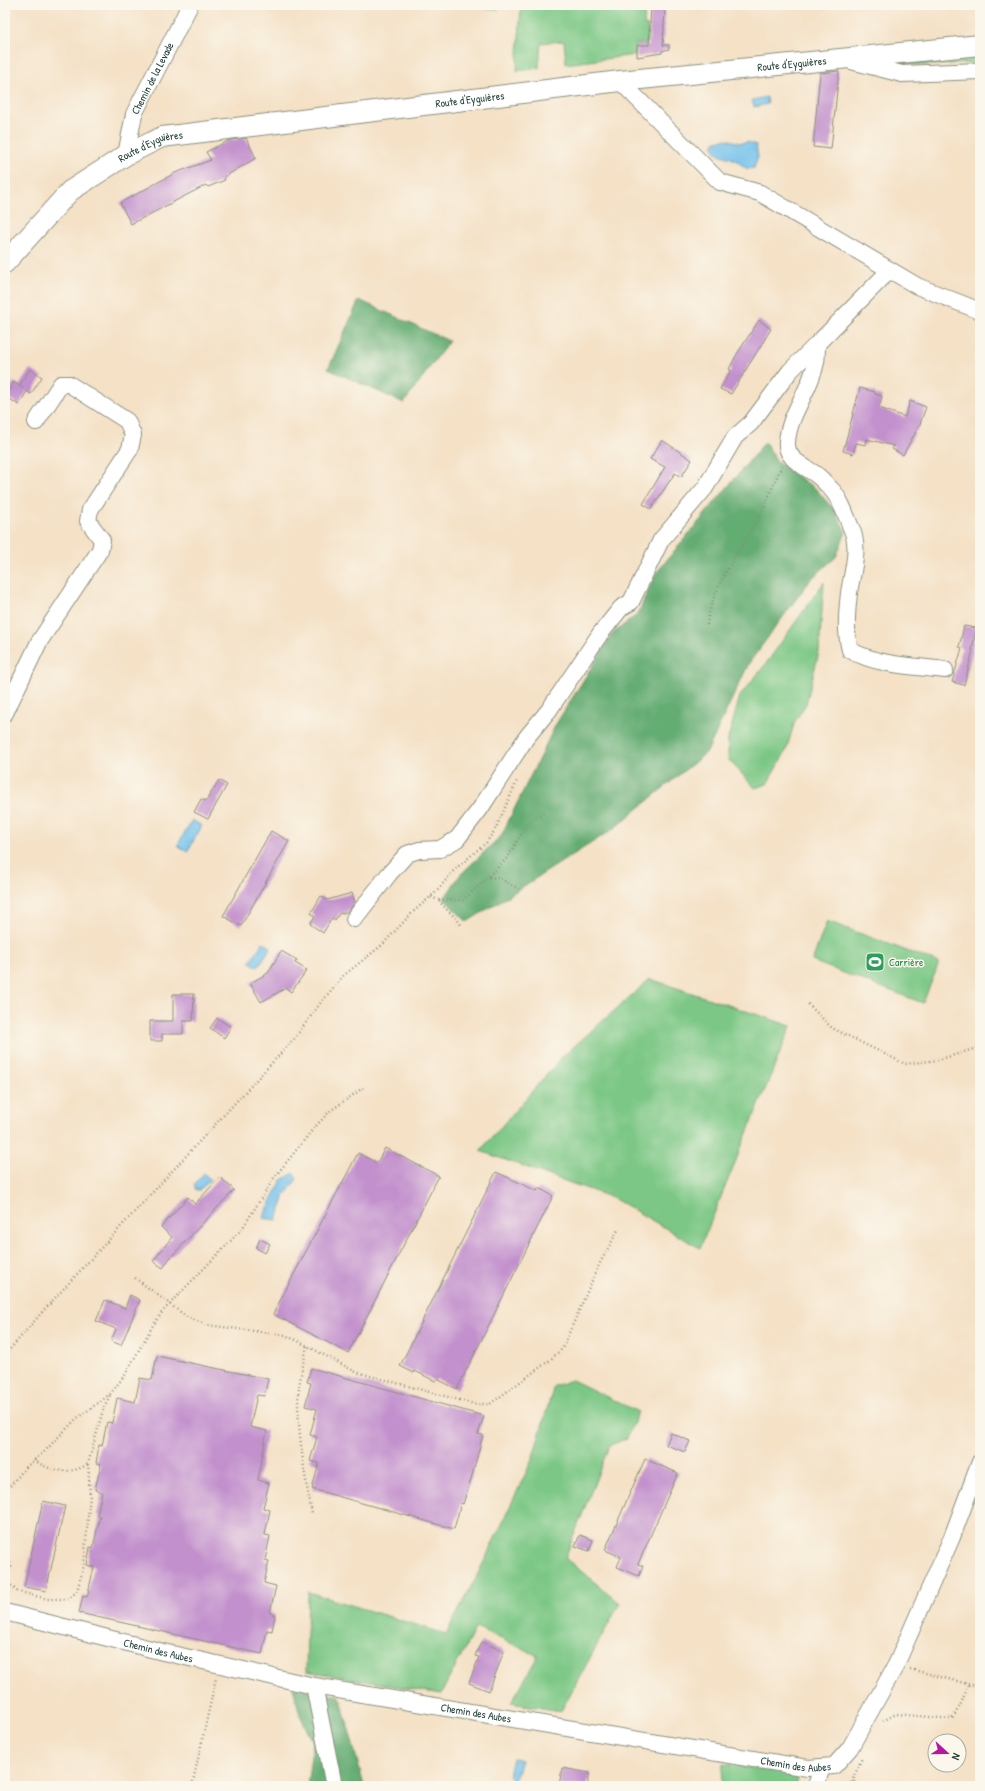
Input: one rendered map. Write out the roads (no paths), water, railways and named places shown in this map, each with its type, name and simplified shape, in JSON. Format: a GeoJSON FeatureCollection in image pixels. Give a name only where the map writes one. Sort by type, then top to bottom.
{"type":"FeatureCollection","features":[{"type":"Feature","properties":{"kind":"main road","name":"Route d'Eyguières"},"geometry":{"type":"LineString","coordinates":[[5,263],[70,191],[126,155],[162,137],[620,81],[980,45]]}},
{"type":"Feature","properties":{"kind":"street","name":"Chemin de la Levade"},"geometry":{"type":"LineString","coordinates":[[126,155],[134,114],[190,5]]}},
{"type":"Feature","properties":{"kind":"street"},"geometry":{"type":"LineString","coordinates":[[840,58],[902,74],[980,71]]}},
{"type":"Feature","properties":{"kind":"street"},"geometry":{"type":"LineString","coordinates":[[620,81],[720,182],[760,193],[917,286],[980,310]]}},
{"type":"Feature","properties":{"kind":"street"},"geometry":{"type":"LineString","coordinates":[[354,919],[388,874],[407,854],[419,850],[440,849],[458,839],[480,809],[526,738],[549,710],[600,634],[621,608],[632,602],[661,540],[705,488],[735,437],[751,423],[790,371],[890,270]]}},
{"type":"Feature","properties":{"kind":"street"},"geometry":{"type":"LineString","coordinates":[[817,344],[816,362],[806,390],[795,413],[786,443],[789,453],[797,462],[817,476],[833,491],[854,534],[855,559],[849,595],[847,638],[850,650],[861,657],[876,661],[945,670]]}},
{"type":"Feature","properties":{"kind":"street"},"geometry":{"type":"LineString","coordinates":[[5,713],[40,642],[100,550],[102,540],[88,521],[90,510],[130,449],[132,435],[127,421],[69,384],[61,384],[36,422]]}},
{"type":"Feature","properties":{"kind":"street","name":"Chemin des Aubes"},"geometry":{"type":"LineString","coordinates":[[5,1612],[223,1666],[314,1686],[808,1768],[834,1766],[850,1748],[896,1665],[952,1537],[980,1462]]}},
{"type":"Feature","properties":{"kind":"street"},"geometry":{"type":"LineString","coordinates":[[314,1686],[334,1786]]}},
{"type":"Feature","properties":{"kind":"street"},"geometry":{"type":"LineString","coordinates":[[816,1786],[822,1767]]}},
{"type":"Feature","properties":{"kind":"water"},"geometry":{"type":"Polygon","coordinates":[[[767,97],[768,104],[754,107],[752,100],[767,97]]]}},
{"type":"Feature","properties":{"kind":"water"},"geometry":{"type":"Polygon","coordinates":[[[726,139],[740,143],[748,142],[756,145],[758,157],[754,168],[748,169],[732,158],[719,154],[714,150],[713,146],[716,141],[726,139]]]}},
{"type":"Feature","properties":{"kind":"water"},"geometry":{"type":"Polygon","coordinates":[[[192,820],[202,826],[187,852],[177,846],[192,820]]]}},
{"type":"Feature","properties":{"kind":"water"},"geometry":{"type":"Polygon","coordinates":[[[263,942],[271,947],[258,967],[250,962],[263,942]]]}},
{"type":"Feature","properties":{"kind":"water"},"geometry":{"type":"Polygon","coordinates":[[[204,1173],[210,1179],[200,1190],[196,1190],[194,1185],[204,1173]]]}},
{"type":"Feature","properties":{"kind":"water"},"geometry":{"type":"Polygon","coordinates":[[[294,1173],[297,1179],[285,1195],[277,1220],[263,1218],[282,1180],[294,1173]]]}},
{"type":"Feature","properties":{"kind":"water"},"geometry":{"type":"Polygon","coordinates":[[[513,1758],[521,1760],[515,1779],[512,1779],[509,1775],[513,1758]]]}},
{"type":"Feature","properties":{"kind":"place","name":"Carrière"},"geometry":{"type":"Point","coordinates":[875,962]}}]}
